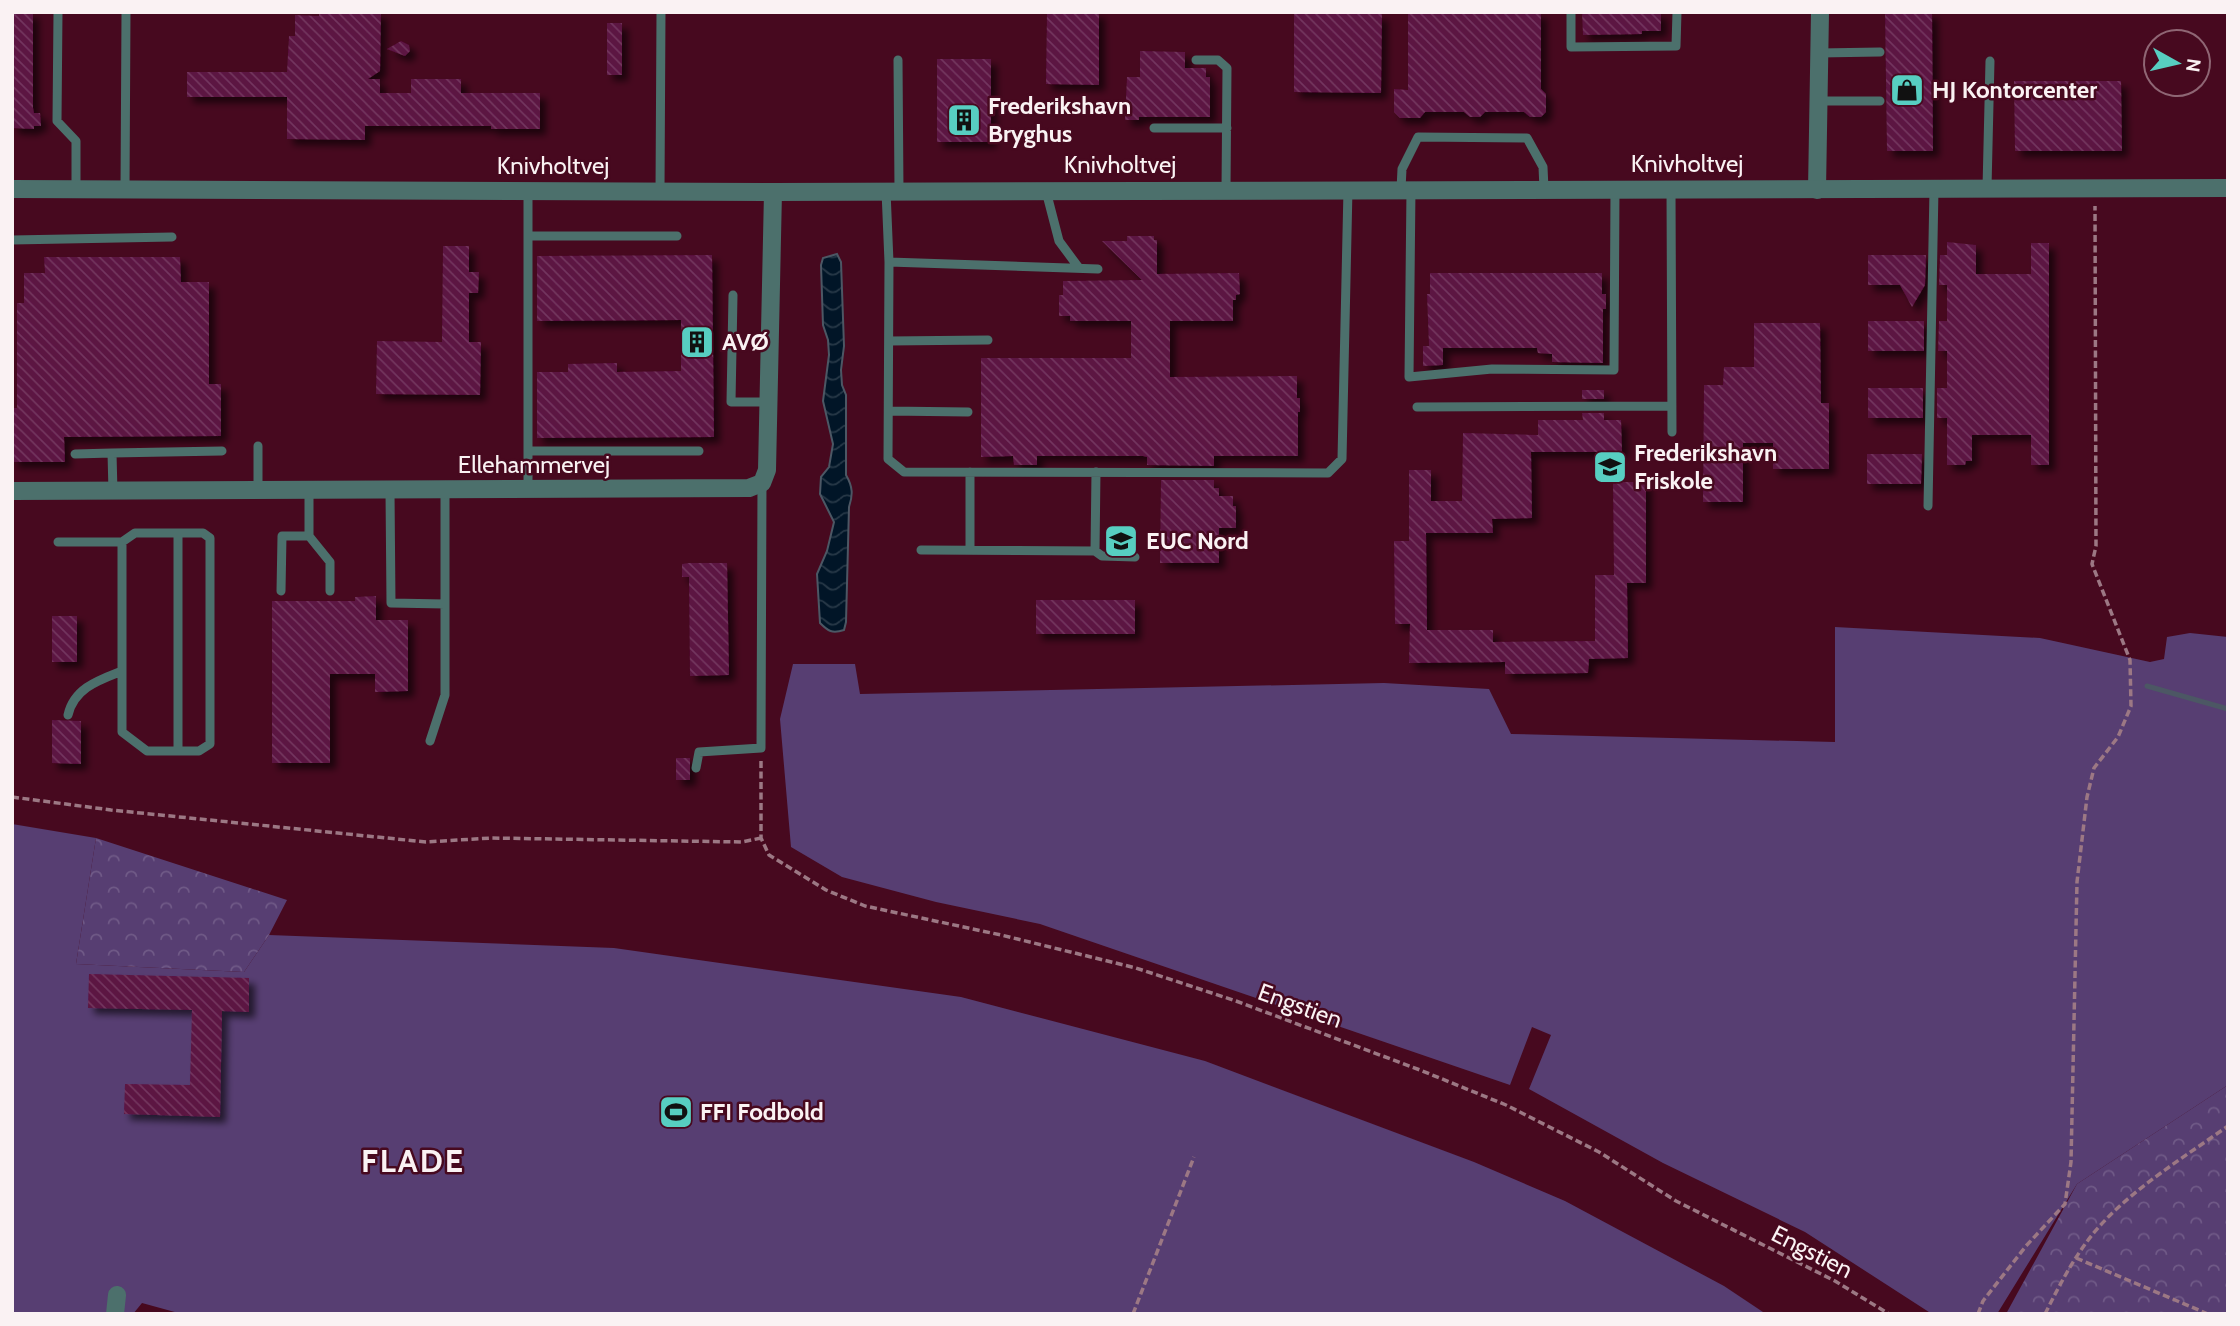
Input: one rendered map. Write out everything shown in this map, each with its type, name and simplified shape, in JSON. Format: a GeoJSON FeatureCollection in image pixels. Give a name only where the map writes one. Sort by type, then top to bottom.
{"type":"FeatureCollection","features":[{"type":"Feature","properties":{"kind":"street"},"geometry":{"type":"LineString","coordinates":[[1817,190],[1820,12]]}},
{"type":"Feature","properties":{"kind":"street","name":"Knivholtvej"},"geometry":{"type":"LineString","coordinates":[[12,189],[773,192],[2228,188]]}},
{"type":"Feature","properties":{"kind":"street"},"geometry":{"type":"LineString","coordinates":[[762,483],[767,470],[773,192]]}},
{"type":"Feature","properties":{"kind":"street","name":"Ellehammervej"},"geometry":{"type":"LineString","coordinates":[[12,491],[749,488],[762,483]]}},
{"type":"Feature","properties":{"kind":"street"},"geometry":{"type":"LineString","coordinates":[[115,1314],[117,1295]]}},
{"type":"Feature","properties":{"kind":"lane"},"geometry":{"type":"LineString","coordinates":[[58,12],[57,121],[76,141],[76,189]]}},
{"type":"Feature","properties":{"kind":"lane"},"geometry":{"type":"LineString","coordinates":[[125,190],[126,12]]}},
{"type":"Feature","properties":{"kind":"lane"},"geometry":{"type":"LineString","coordinates":[[660,191],[661,12]]}},
{"type":"Feature","properties":{"kind":"lane"},"geometry":{"type":"LineString","coordinates":[[1571,12],[1571,47],[1676,46],[1677,12]]}},
{"type":"Feature","properties":{"kind":"lane"},"geometry":{"type":"LineString","coordinates":[[1819,53],[1880,52]]}},
{"type":"Feature","properties":{"kind":"lane"},"geometry":{"type":"LineString","coordinates":[[898,60],[889,262],[888,459],[904,471],[1328,473],[1342,459],[1348,189]]}},
{"type":"Feature","properties":{"kind":"lane"},"geometry":{"type":"LineString","coordinates":[[1196,60],[1218,60],[1227,68],[1226,189]]}},
{"type":"Feature","properties":{"kind":"lane"},"geometry":{"type":"LineString","coordinates":[[1987,188],[1990,61]]}},
{"type":"Feature","properties":{"kind":"lane"},"geometry":{"type":"LineString","coordinates":[[1818,102],[1880,101]]}},
{"type":"Feature","properties":{"kind":"lane"},"geometry":{"type":"LineString","coordinates":[[1154,128],[1227,128]]}},
{"type":"Feature","properties":{"kind":"lane"},"geometry":{"type":"LineString","coordinates":[[1544,189],[1543,167],[1527,138],[1418,137],[1402,169],[1406,189],[1409,377],[1492,369],[1614,370],[1615,188]]}},
{"type":"Feature","properties":{"kind":"lane"},"geometry":{"type":"LineString","coordinates":[[1671,188],[1672,432]]}},
{"type":"Feature","properties":{"kind":"lane"},"geometry":{"type":"LineString","coordinates":[[1928,506],[1934,189]]}},
{"type":"Feature","properties":{"kind":"lane"},"geometry":{"type":"LineString","coordinates":[[528,191],[528,489]]}},
{"type":"Feature","properties":{"kind":"lane"},"geometry":{"type":"LineString","coordinates":[[1046,191],[1059,241],[1079,268]]}},
{"type":"Feature","properties":{"kind":"lane"},"geometry":{"type":"LineString","coordinates":[[528,236],[677,236]]}},
{"type":"Feature","properties":{"kind":"lane"},"geometry":{"type":"LineString","coordinates":[[12,240],[172,237]]}},
{"type":"Feature","properties":{"kind":"lane"},"geometry":{"type":"LineString","coordinates":[[889,262],[1098,269]]}},
{"type":"Feature","properties":{"kind":"lane"},"geometry":{"type":"LineString","coordinates":[[733,295],[731,402],[769,402]]}},
{"type":"Feature","properties":{"kind":"lane"},"geometry":{"type":"LineString","coordinates":[[889,341],[988,340]]}},
{"type":"Feature","properties":{"kind":"lane"},"geometry":{"type":"LineString","coordinates":[[1417,407],[1672,406]]}},
{"type":"Feature","properties":{"kind":"lane"},"geometry":{"type":"LineString","coordinates":[[889,411],[968,412]]}},
{"type":"Feature","properties":{"kind":"lane"},"geometry":{"type":"LineString","coordinates":[[258,446],[258,491]]}},
{"type":"Feature","properties":{"kind":"lane"},"geometry":{"type":"LineString","coordinates":[[75,454],[222,451]]}},
{"type":"Feature","properties":{"kind":"lane"},"geometry":{"type":"LineString","coordinates":[[528,451],[699,451]]}},
{"type":"Feature","properties":{"kind":"lane"},"geometry":{"type":"LineString","coordinates":[[112,453],[113,492]]}},
{"type":"Feature","properties":{"kind":"lane"},"geometry":{"type":"LineString","coordinates":[[970,472],[970,550]]}},
{"type":"Feature","properties":{"kind":"lane"},"geometry":{"type":"LineString","coordinates":[[1095,551],[1096,472]]}},
{"type":"Feature","properties":{"kind":"lane"},"geometry":{"type":"LineString","coordinates":[[696,768],[699,752],[761,748],[762,483]]}},
{"type":"Feature","properties":{"kind":"lane"},"geometry":{"type":"LineString","coordinates":[[309,490],[309,536],[330,562],[330,591]]}},
{"type":"Feature","properties":{"kind":"lane"},"geometry":{"type":"LineString","coordinates":[[430,741],[445,695],[445,490]]}},
{"type":"Feature","properties":{"kind":"lane"},"geometry":{"type":"LineString","coordinates":[[390,491],[391,603],[445,604]]}},
{"type":"Feature","properties":{"kind":"lane"},"geometry":{"type":"LineString","coordinates":[[58,542],[122,542],[135,533],[203,533],[210,538],[210,744],[199,751],[147,751],[122,732],[122,542]]}},
{"type":"Feature","properties":{"kind":"lane"},"geometry":{"type":"LineString","coordinates":[[178,533],[178,751]]}},
{"type":"Feature","properties":{"kind":"lane"},"geometry":{"type":"LineString","coordinates":[[281,591],[282,537],[309,536]]}},
{"type":"Feature","properties":{"kind":"lane"},"geometry":{"type":"LineString","coordinates":[[921,550],[1095,551],[1102,556],[1135,557]]}},
{"type":"Feature","properties":{"kind":"lane"},"geometry":{"type":"LineString","coordinates":[[68,715],[70,706],[88,685],[122,671]]}},
{"type":"Feature","properties":{"kind":"path"},"geometry":{"type":"LineString","coordinates":[[1978,1314],[1983,1301],[2065,1204],[2071,1162],[2077,882],[2087,797],[2094,768],[2118,737],[2131,706],[2130,660],[2092,564],[2096,546],[2095,188]]}},
{"type":"Feature","properties":{"kind":"path"},"geometry":{"type":"LineString","coordinates":[[12,797],[111,810],[426,842],[491,838],[742,842],[761,838],[761,748]]}},
{"type":"Feature","properties":{"kind":"path","name":"Engstien"},"geometry":{"type":"LineString","coordinates":[[761,838],[769,855],[826,891],[865,906],[1136,968],[1357,1045],[1506,1105],[1599,1152],[1676,1201],[1835,1281],[1889,1314]]}},
{"type":"Feature","properties":{"kind":"path"},"geometry":{"type":"LineString","coordinates":[[2045,1314],[2063,1276],[2093,1233],[2146,1184],[2228,1126]]}},
{"type":"Feature","properties":{"kind":"path"},"geometry":{"type":"LineString","coordinates":[[1133,1314],[1194,1157]]}},
{"type":"Feature","properties":{"kind":"path"},"geometry":{"type":"LineString","coordinates":[[2076,1258],[2208,1314]]}},
{"type":"Feature","properties":{"kind":"green space"},"geometry":{"type":"Polygon","coordinates":[[[1835,627],[2040,638],[2150,662],[2164,659],[2167,637],[2190,633],[2228,637],[2228,1085],[2077,1184],[1997,1314],[1932,1314],[1805,1232],[1663,1163],[1529,1089],[1551,1035],[1532,1027],[1510,1085],[1040,924],[936,902],[842,877],[791,847],[780,719],[793,664],[855,664],[860,694],[1384,683],[1489,689],[1511,734],[1835,742],[1835,627]]]}},
{"type":"Feature","properties":{"kind":"green space","name":"FFI Fodbold"},"geometry":{"type":"Polygon","coordinates":[[[12,824],[96,838],[76,964],[244,972],[269,935],[614,948],[961,997],[1205,1061],[1474,1162],[1565,1201],[1724,1286],[1766,1314],[182,1314],[142,1303],[133,1314],[12,1314],[12,824]]]}},
{"type":"Feature","properties":{"kind":"green space"},"geometry":{"type":"Polygon","coordinates":[[[96,838],[287,900],[269,935],[244,972],[76,964],[96,838]]]}},
{"type":"Feature","properties":{"kind":"green space"},"geometry":{"type":"Polygon","coordinates":[[[2228,1085],[2228,1314],[2006,1314],[2077,1184],[2228,1085]]]}},
{"type":"Feature","properties":{"kind":"water"},"geometry":{"type":"Polygon","coordinates":[[[837,254],[841,262],[844,346],[841,370],[846,395],[846,475],[852,495],[849,507],[846,622],[844,630],[833,632],[820,623],[817,574],[827,551],[834,522],[820,494],[821,477],[829,467],[833,444],[823,401],[829,355],[823,325],[821,265],[823,258],[837,254]]]}},
{"type":"Feature","properties":{"kind":"building"},"geometry":{"type":"Polygon","coordinates":[[[12,12],[33,12],[33,108],[34,113],[40,113],[41,126],[34,126],[34,129],[12,128],[12,12]]]}},
{"type":"Feature","properties":{"kind":"building"},"geometry":{"type":"Polygon","coordinates":[[[319,12],[381,12],[380,71],[368,79],[380,79],[380,93],[411,93],[411,79],[461,79],[461,93],[540,93],[540,129],[491,129],[491,126],[365,126],[365,140],[287,139],[287,97],[187,97],[187,72],[287,72],[289,36],[295,36],[295,15],[319,16],[319,12]]]}},
{"type":"Feature","properties":{"kind":"building"},"geometry":{"type":"Polygon","coordinates":[[[1047,12],[1099,12],[1099,85],[1046,84],[1047,12]]]}},
{"type":"Feature","properties":{"kind":"building"},"geometry":{"type":"Polygon","coordinates":[[[1408,12],[1541,12],[1541,89],[1546,94],[1546,112],[1541,117],[1530,117],[1524,112],[1485,112],[1480,117],[1470,117],[1464,112],[1425,112],[1420,118],[1400,118],[1394,112],[1394,89],[1408,90],[1408,12]]]}},
{"type":"Feature","properties":{"kind":"building"},"geometry":{"type":"Polygon","coordinates":[[[1582,12],[1661,12],[1661,31],[1583,35],[1582,12]]]}},
{"type":"Feature","properties":{"kind":"building"},"geometry":{"type":"Polygon","coordinates":[[[1885,12],[1932,12],[1933,151],[1887,151],[1885,12]]]}},
{"type":"Feature","properties":{"kind":"building"},"geometry":{"type":"Polygon","coordinates":[[[1294,13],[1382,14],[1381,93],[1294,92],[1294,13]]]}},
{"type":"Feature","properties":{"kind":"building"},"geometry":{"type":"Polygon","coordinates":[[[607,23],[622,23],[622,75],[607,75],[607,23]]]}},
{"type":"Feature","properties":{"kind":"building"},"geometry":{"type":"Polygon","coordinates":[[[401,41],[409,45],[410,51],[405,56],[387,49],[401,41]]]}},
{"type":"Feature","properties":{"kind":"building"},"geometry":{"type":"Polygon","coordinates":[[[1140,51],[1185,52],[1185,68],[1206,68],[1206,77],[1210,77],[1210,117],[1139,117],[1139,120],[1125,120],[1127,77],[1140,77],[1140,51]]]}},
{"type":"Feature","properties":{"kind":"building","name":"Frederikshavn Bryghus"},"geometry":{"type":"Polygon","coordinates":[[[937,59],[991,59],[991,142],[937,142],[937,59]]]}},
{"type":"Feature","properties":{"kind":"building"},"geometry":{"type":"Polygon","coordinates":[[[2014,81],[2121,81],[2122,151],[2015,151],[2014,81]]]}},
{"type":"Feature","properties":{"kind":"building","name":"EUC Nord"},"geometry":{"type":"Polygon","coordinates":[[[1127,236],[1154,236],[1154,240],[1157,240],[1157,274],[1239,273],[1240,294],[1233,300],[1233,321],[1170,321],[1170,377],[1297,376],[1297,398],[1300,398],[1298,456],[1214,456],[1214,466],[1147,465],[1147,457],[1143,456],[1037,456],[1037,465],[1014,465],[1013,456],[981,457],[981,358],[1131,358],[1131,321],[1070,321],[1070,316],[1059,316],[1059,295],[1063,295],[1063,281],[1142,280],[1102,241],[1127,241],[1127,236]]]}},
{"type":"Feature","properties":{"kind":"building"},"geometry":{"type":"Polygon","coordinates":[[[1947,242],[1976,245],[1976,274],[2031,274],[2031,243],[2049,243],[2049,465],[2031,465],[2031,435],[1972,435],[1972,461],[1966,461],[1965,465],[1947,465],[1947,418],[1937,418],[1937,388],[1947,388],[1947,351],[1938,351],[1939,321],[1947,321],[1947,285],[1939,285],[1940,255],[1947,255],[1947,242]]]}},
{"type":"Feature","properties":{"kind":"building"},"geometry":{"type":"Polygon","coordinates":[[[443,246],[469,246],[469,272],[479,272],[478,293],[469,293],[469,342],[481,342],[480,395],[376,394],[377,341],[442,342],[443,246]]]}},
{"type":"Feature","properties":{"kind":"building","name":"AVØ"},"geometry":{"type":"Polygon","coordinates":[[[712,255],[714,437],[537,438],[537,372],[568,372],[568,364],[617,363],[617,372],[681,371],[681,320],[537,321],[537,256],[712,255]]]}},
{"type":"Feature","properties":{"kind":"building"},"geometry":{"type":"Polygon","coordinates":[[[1868,255],[1926,255],[1925,285],[1912,307],[1900,285],[1868,285],[1868,255]]]}},
{"type":"Feature","properties":{"kind":"building"},"geometry":{"type":"Polygon","coordinates":[[[44,257],[180,257],[181,282],[209,282],[209,384],[221,384],[221,436],[64,437],[65,462],[12,462],[12,408],[17,408],[17,303],[24,303],[24,273],[45,273],[44,257]]]}},
{"type":"Feature","properties":{"kind":"building"},"geometry":{"type":"Polygon","coordinates":[[[1430,273],[1602,273],[1602,294],[1606,294],[1606,309],[1603,309],[1603,363],[1552,362],[1552,354],[1538,353],[1537,348],[1443,348],[1443,365],[1423,366],[1423,346],[1429,346],[1427,294],[1430,294],[1430,273]]]}},
{"type":"Feature","properties":{"kind":"building"},"geometry":{"type":"Polygon","coordinates":[[[1868,321],[1924,321],[1924,351],[1868,351],[1868,321]]]}},
{"type":"Feature","properties":{"kind":"building"},"geometry":{"type":"Polygon","coordinates":[[[1754,323],[1820,323],[1821,403],[1829,403],[1829,469],[1773,469],[1773,443],[1743,443],[1743,502],[1703,502],[1704,385],[1723,385],[1724,367],[1754,367],[1754,323]]]}},
{"type":"Feature","properties":{"kind":"building"},"geometry":{"type":"Polygon","coordinates":[[[1868,388],[1923,388],[1923,418],[1868,418],[1868,388]]]}},
{"type":"Feature","properties":{"kind":"building"},"geometry":{"type":"Polygon","coordinates":[[[1582,390],[1604,390],[1604,399],[1582,399],[1582,390]]]}},
{"type":"Feature","properties":{"kind":"building"},"geometry":{"type":"Polygon","coordinates":[[[1582,413],[1604,413],[1604,420],[1621,420],[1622,452],[1531,452],[1532,518],[1492,519],[1493,533],[1426,533],[1427,630],[1493,630],[1493,642],[1595,641],[1595,575],[1614,575],[1613,482],[1646,482],[1646,583],[1627,583],[1628,658],[1589,659],[1588,673],[1505,674],[1505,662],[1409,663],[1410,624],[1395,624],[1394,541],[1409,541],[1409,470],[1431,470],[1431,501],[1462,501],[1463,433],[1538,435],[1538,420],[1583,420],[1582,413]]]}},
{"type":"Feature","properties":{"kind":"building"},"geometry":{"type":"Polygon","coordinates":[[[1867,454],[1922,454],[1921,484],[1867,484],[1867,454]]]}},
{"type":"Feature","properties":{"kind":"building"},"geometry":{"type":"Polygon","coordinates":[[[1161,480],[1214,480],[1214,488],[1219,488],[1219,496],[1233,496],[1236,528],[1219,528],[1219,563],[1160,563],[1161,480]]]}},
{"type":"Feature","properties":{"kind":"building"},"geometry":{"type":"Polygon","coordinates":[[[727,563],[729,675],[690,676],[689,577],[682,577],[682,564],[727,563]]]}},
{"type":"Feature","properties":{"kind":"building"},"geometry":{"type":"Polygon","coordinates":[[[376,596],[376,620],[408,620],[408,691],[375,692],[375,674],[330,674],[330,763],[272,763],[272,601],[355,601],[355,597],[376,596]]]}},
{"type":"Feature","properties":{"kind":"building"},"geometry":{"type":"Polygon","coordinates":[[[1036,600],[1135,600],[1135,634],[1036,634],[1036,600]]]}},
{"type":"Feature","properties":{"kind":"building"},"geometry":{"type":"Polygon","coordinates":[[[52,616],[77,616],[77,662],[52,662],[52,616]]]}},
{"type":"Feature","properties":{"kind":"building"},"geometry":{"type":"Polygon","coordinates":[[[52,720],[81,721],[81,764],[52,763],[52,720]]]}},
{"type":"Feature","properties":{"kind":"building"},"geometry":{"type":"Polygon","coordinates":[[[676,758],[690,758],[690,780],[676,780],[676,758]]]}},
{"type":"Feature","properties":{"kind":"building"},"geometry":{"type":"Polygon","coordinates":[[[89,974],[249,978],[249,1012],[222,1011],[220,1117],[124,1114],[125,1084],[190,1085],[192,1010],[88,1008],[89,974]]]}},
{"type":"Feature","properties":{"kind":"waterway"},"geometry":{"type":"LineString","coordinates":[[2147,686],[2228,709]]}},
{"type":"Feature","properties":{"kind":"place","name":"HJ Kontorcenter"},"geometry":{"type":"Point","coordinates":[1907,90]}},
{"type":"Feature","properties":{"kind":"place","name":"Frederikshavn Bryghus"},"geometry":{"type":"Point","coordinates":[964,120]}},
{"type":"Feature","properties":{"kind":"place","name":"AVØ"},"geometry":{"type":"Point","coordinates":[697,342]}},
{"type":"Feature","properties":{"kind":"place","name":"Frederikshavn Friskole"},"geometry":{"type":"Point","coordinates":[1610,467]}},
{"type":"Feature","properties":{"kind":"place","name":"EUC Nord"},"geometry":{"type":"Point","coordinates":[1121,541]}},
{"type":"Feature","properties":{"kind":"place","name":"FFI Fodbold"},"geometry":{"type":"Point","coordinates":[676,1112]}},
{"type":"Feature","properties":{"kind":"district","name":"FLADE"},"geometry":{"type":"Point","coordinates":[413,1161]}}]}
